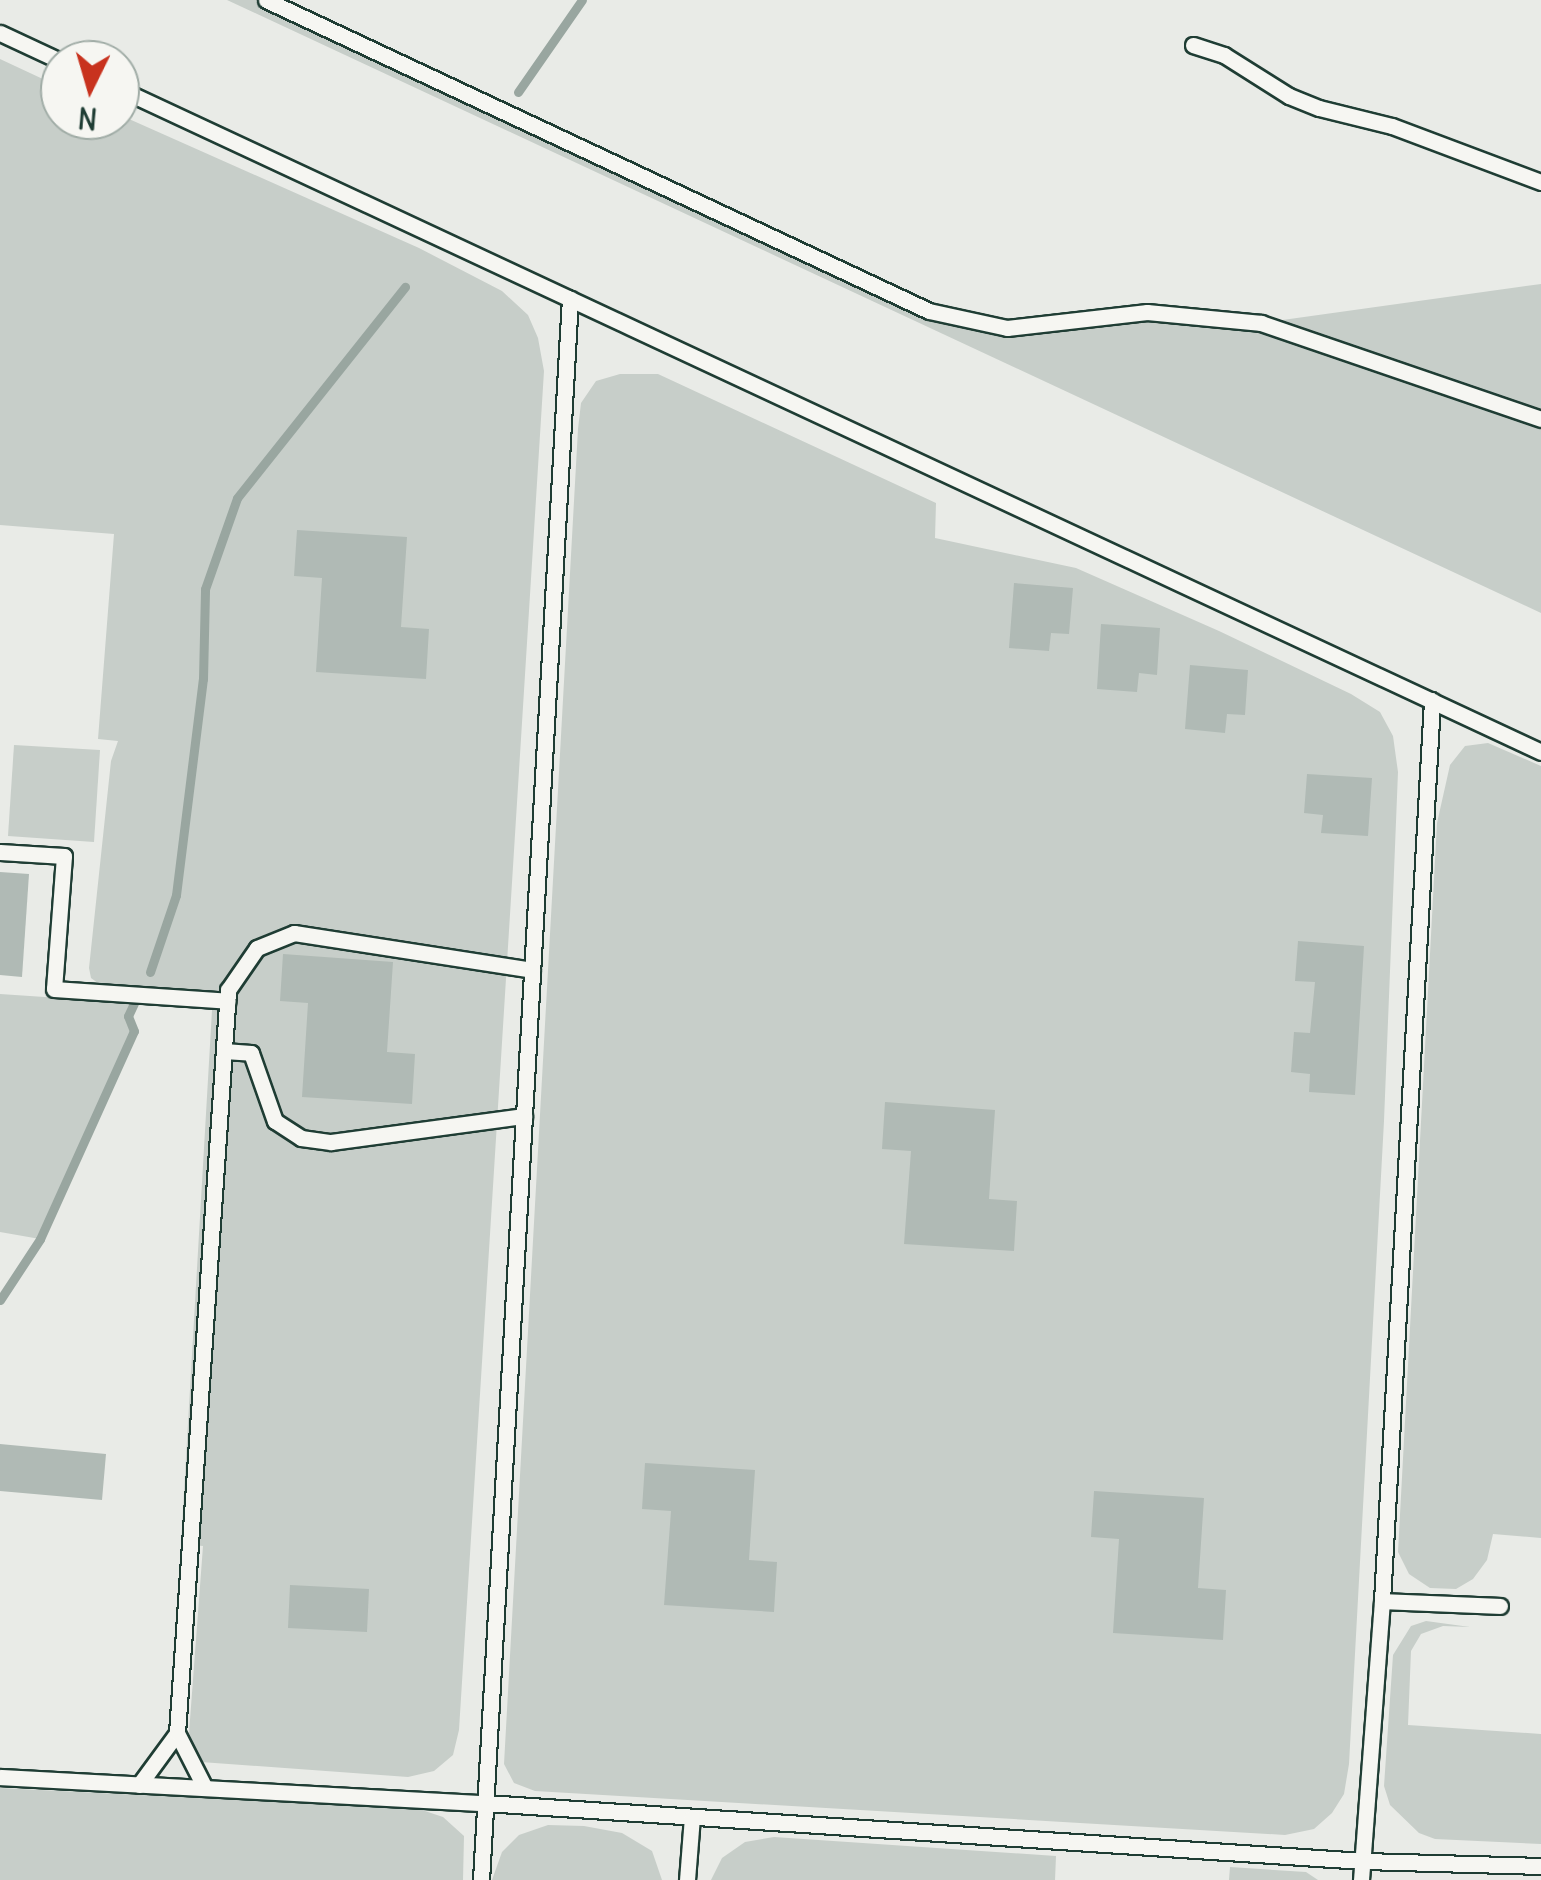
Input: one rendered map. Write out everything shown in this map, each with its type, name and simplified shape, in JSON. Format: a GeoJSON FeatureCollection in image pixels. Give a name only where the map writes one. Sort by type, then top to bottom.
{"type":"FeatureCollection","features":[{"type":"Feature","properties":{"kind":"lane"},"geometry":{"type":"LineString","coordinates":[[266,0],[929,311],[1007,328],[1147,312],[1261,323],[1541,419]]}},
{"type":"Feature","properties":{"kind":"lane"},"geometry":{"type":"LineString","coordinates":[[0,33],[40,52]]}},
{"type":"Feature","properties":{"kind":"lane"},"geometry":{"type":"LineString","coordinates":[[1193,45],[1224,55],[1289,96],[1319,108],[1392,126],[1541,182]]}},
{"type":"Feature","properties":{"kind":"lane"},"geometry":{"type":"LineString","coordinates":[[140,98],[1541,752]]}},
{"type":"Feature","properties":{"kind":"lane"},"geometry":{"type":"LineString","coordinates":[[481,1880],[570,299]]}},
{"type":"Feature","properties":{"kind":"lane"},"geometry":{"type":"LineString","coordinates":[[1362,1880],[1382,1601],[1432,700]]}},
{"type":"Feature","properties":{"kind":"lane"},"geometry":{"type":"LineString","coordinates":[[0,852],[64,856],[54,989],[228,1001]]}},
{"type":"Feature","properties":{"kind":"lane"},"geometry":{"type":"LineString","coordinates":[[205,1788],[177,1733],[228,990],[257,948],[294,933],[532,970]]}},
{"type":"Feature","properties":{"kind":"lane"},"geometry":{"type":"LineString","coordinates":[[224,1051],[250,1053],[275,1121],[301,1138],[331,1142],[524,1116]]}},
{"type":"Feature","properties":{"kind":"lane"},"geometry":{"type":"LineString","coordinates":[[1382,1601],[1500,1606]]}},
{"type":"Feature","properties":{"kind":"lane"},"geometry":{"type":"LineString","coordinates":[[140,1785],[177,1733]]}},
{"type":"Feature","properties":{"kind":"lane"},"geometry":{"type":"LineString","coordinates":[[0,1778],[485,1803],[1363,1861],[1541,1866]]}},
{"type":"Feature","properties":{"kind":"lane"},"geometry":{"type":"LineString","coordinates":[[687,1880],[692,1817]]}},
{"type":"Feature","properties":{"kind":"shaded area"},"geometry":{"type":"Polygon","coordinates":[[[227,0],[266,0],[929,311],[1007,328],[1147,312],[1261,323],[1541,284],[1541,613],[227,0]]]}},
{"type":"Feature","properties":{"kind":"shaded area"},"geometry":{"type":"Polygon","coordinates":[[[0,59],[40,78],[40,140],[140,140],[140,124],[419,248],[502,291],[528,315],[538,338],[544,371],[459,1730],[453,1755],[434,1771],[408,1777],[201,1762],[189,1733],[203,1546],[181,1544],[213,993],[102,986],[91,978],[111,761],[118,741],[98,739],[114,534],[0,525],[0,59]]]}},
{"type":"Feature","properties":{"kind":"shaded area"},"geometry":{"type":"Polygon","coordinates":[[[620,374],[658,374],[936,503],[935,538],[1076,568],[1219,631],[1351,694],[1380,712],[1393,736],[1398,772],[1384,1121],[1349,1764],[1344,1794],[1332,1813],[1314,1829],[1285,1835],[535,1791],[514,1783],[504,1764],[578,429],[581,403],[596,381],[620,374]]]}},
{"type":"Feature","properties":{"kind":"shaded area"},"geometry":{"type":"Polygon","coordinates":[[[1488,743],[1541,766],[1541,1538],[1493,1534],[1487,1560],[1473,1579],[1456,1589],[1430,1588],[1409,1574],[1398,1552],[1437,823],[1450,765],[1465,746],[1488,743]]]}},
{"type":"Feature","properties":{"kind":"shaded area"},"geometry":{"type":"Polygon","coordinates":[[[14,745],[100,750],[94,842],[8,836],[14,745]]]}},
{"type":"Feature","properties":{"kind":"shaded area"},"geometry":{"type":"Polygon","coordinates":[[[0,994],[134,1003],[128,1016],[134,1031],[40,1239],[0,1232],[0,994]]]}},
{"type":"Feature","properties":{"kind":"shaded area"},"geometry":{"type":"Polygon","coordinates":[[[1426,1621],[1470,1627],[1443,1626],[1421,1634],[1411,1651],[1408,1725],[1541,1734],[1541,1844],[1435,1839],[1419,1833],[1390,1805],[1384,1786],[1393,1655],[1411,1626],[1426,1621]]]}},
{"type":"Feature","properties":{"kind":"shaded area"},"geometry":{"type":"Polygon","coordinates":[[[0,1788],[419,1809],[443,1817],[464,1836],[463,1880],[0,1880],[0,1788]]]}},
{"type":"Feature","properties":{"kind":"shaded area"},"geometry":{"type":"Polygon","coordinates":[[[548,1825],[622,1833],[652,1851],[662,1880],[492,1880],[502,1852],[519,1835],[548,1825]]]}},
{"type":"Feature","properties":{"kind":"shaded area"},"geometry":{"type":"Polygon","coordinates":[[[774,1837],[1056,1856],[1055,1880],[711,1880],[722,1858],[745,1842],[774,1837]]]}},
{"type":"Feature","properties":{"kind":"shaded area"},"geometry":{"type":"Polygon","coordinates":[[[1230,1867],[1306,1872],[1318,1880],[1229,1880],[1230,1867]]]}},
{"type":"Feature","properties":{"kind":"building"},"geometry":{"type":"Polygon","coordinates":[[[297,530],[407,537],[401,627],[429,629],[426,679],[316,672],[322,578],[294,576],[297,530]]]}},
{"type":"Feature","properties":{"kind":"building"},"geometry":{"type":"Polygon","coordinates":[[[1014,583],[1073,588],[1069,634],[1051,633],[1049,651],[1009,648],[1014,583]]]}},
{"type":"Feature","properties":{"kind":"building"},"geometry":{"type":"Polygon","coordinates":[[[1101,624],[1160,628],[1157,675],[1139,673],[1137,692],[1097,689],[1101,624]]]}},
{"type":"Feature","properties":{"kind":"building"},"geometry":{"type":"Polygon","coordinates":[[[1190,665],[1248,670],[1245,715],[1227,714],[1225,733],[1185,729],[1190,665]]]}},
{"type":"Feature","properties":{"kind":"building"},"geometry":{"type":"Polygon","coordinates":[[[1307,774],[1372,778],[1368,836],[1321,833],[1323,815],[1304,813],[1307,774]]]}},
{"type":"Feature","properties":{"kind":"building"},"geometry":{"type":"Polygon","coordinates":[[[0,872],[29,874],[22,977],[0,975],[0,872]]]}},
{"type":"Feature","properties":{"kind":"building"},"geometry":{"type":"Polygon","coordinates":[[[1298,941],[1364,946],[1355,1095],[1309,1092],[1310,1074],[1291,1072],[1294,1032],[1310,1033],[1315,982],[1295,981],[1298,941]]]}},
{"type":"Feature","properties":{"kind":"building"},"geometry":{"type":"Polygon","coordinates":[[[283,954],[393,962],[387,1052],[415,1054],[412,1104],[302,1097],[308,1003],[280,1001],[283,954]]]}},
{"type":"Feature","properties":{"kind":"building"},"geometry":{"type":"Polygon","coordinates":[[[885,1102],[995,1110],[989,1199],[1017,1201],[1014,1251],[904,1244],[911,1151],[882,1149],[885,1102]]]}},
{"type":"Feature","properties":{"kind":"building"},"geometry":{"type":"Polygon","coordinates":[[[0,1444],[106,1454],[102,1500],[0,1491],[0,1444]]]}},
{"type":"Feature","properties":{"kind":"building"},"geometry":{"type":"Polygon","coordinates":[[[645,1463],[755,1470],[749,1560],[777,1562],[774,1612],[664,1605],[671,1511],[642,1509],[645,1463]]]}},
{"type":"Feature","properties":{"kind":"building"},"geometry":{"type":"Polygon","coordinates":[[[1094,1491],[1204,1498],[1198,1588],[1226,1590],[1223,1640],[1113,1633],[1119,1539],[1091,1537],[1094,1491]]]}},
{"type":"Feature","properties":{"kind":"building"},"geometry":{"type":"Polygon","coordinates":[[[290,1585],[369,1589],[367,1632],[288,1628],[290,1585]]]}},
{"type":"Feature","properties":{"kind":"waterway"},"geometry":{"type":"LineString","coordinates":[[518,92],[582,0]]}},
{"type":"Feature","properties":{"kind":"waterway"},"geometry":{"type":"LineString","coordinates":[[150,972],[176,895],[203,679],[205,589],[237,498],[405,287]]}},
{"type":"Feature","properties":{"kind":"waterway"},"geometry":{"type":"LineString","coordinates":[[0,1300],[40,1239],[134,1031],[128,1016],[134,1003]]}}]}
